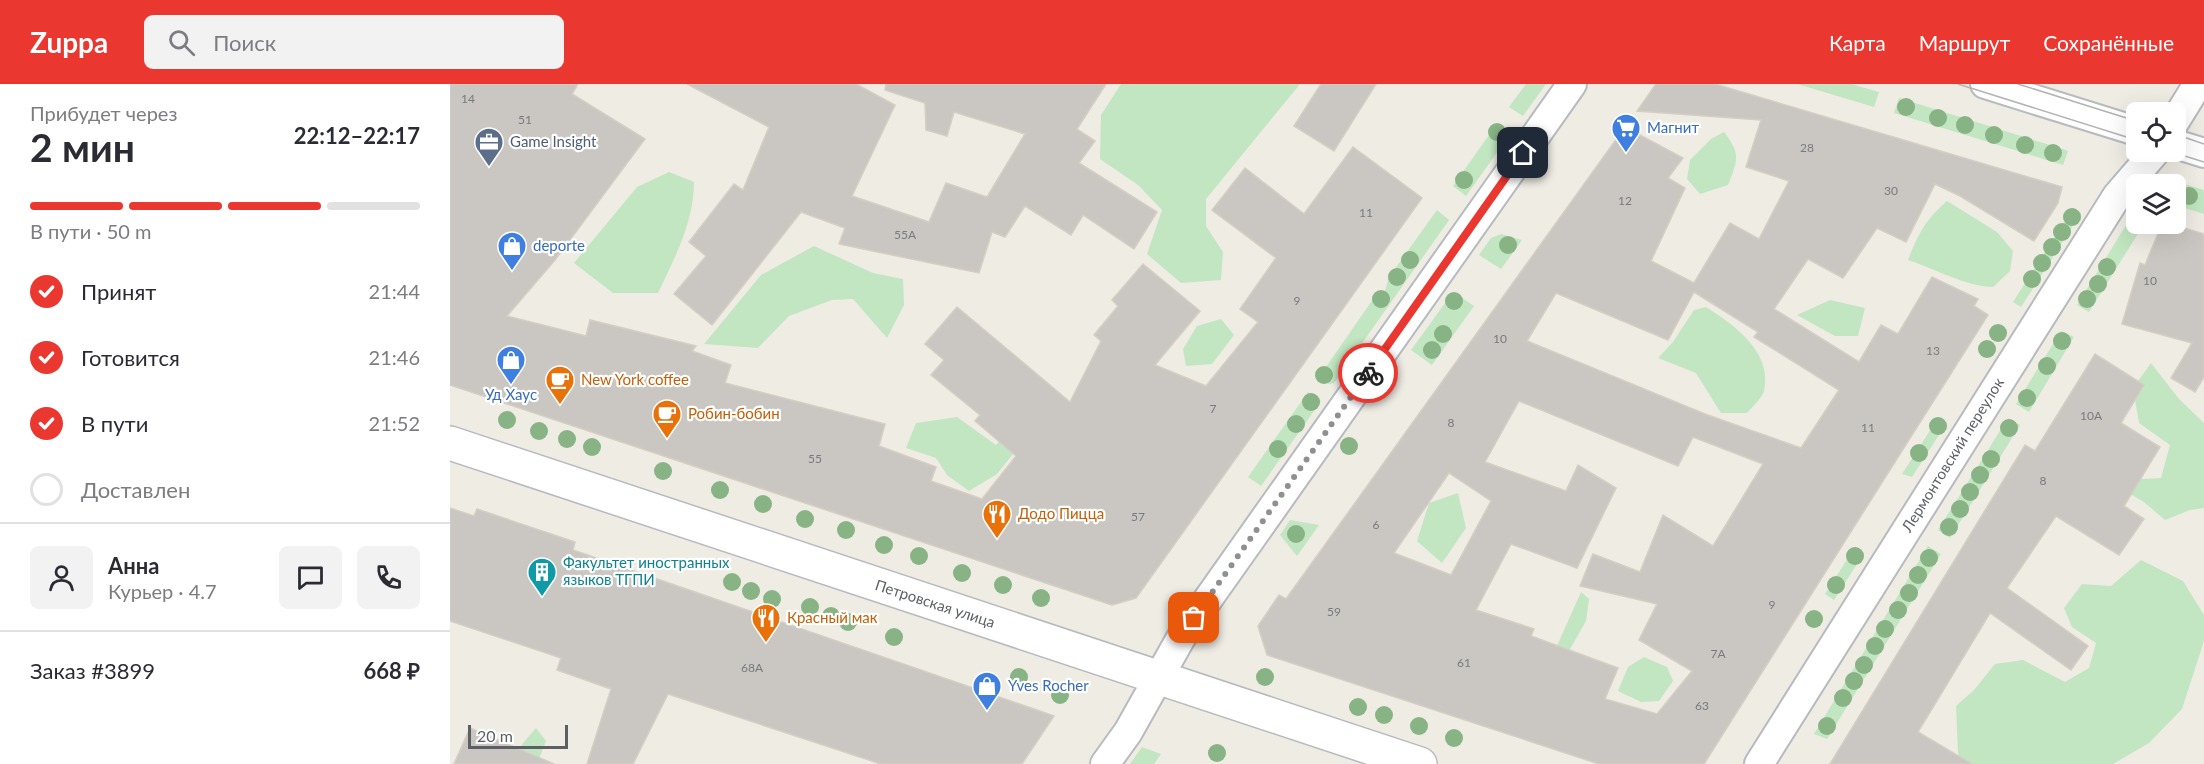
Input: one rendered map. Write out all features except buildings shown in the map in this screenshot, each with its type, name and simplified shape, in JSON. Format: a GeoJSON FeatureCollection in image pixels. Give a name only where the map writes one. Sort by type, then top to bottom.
{"type":"FeatureCollection","features":[{"type":"Feature","properties":{"kind":"main road","name":"Петровская улица"},"geometry":{"type":"LineString","coordinates":[[450,444],[1420,764]]}},
{"type":"Feature","properties":{"kind":"street"},"geometry":{"type":"LineString","coordinates":[[1105,764],[1128,732],[1182,636],[1572,84]]}},
{"type":"Feature","properties":{"kind":"street"},"geometry":{"type":"LineString","coordinates":[[1985,84],[2126,128]]}},
{"type":"Feature","properties":{"kind":"street"},"geometry":{"type":"LineString","coordinates":[[2186,103],[2198,84]]}},
{"type":"Feature","properties":{"kind":"street"},"geometry":{"type":"LineString","coordinates":[[2186,147],[2204,153]]}},
{"type":"Feature","properties":{"kind":"street","name":"Лермонтовский переулок"},"geometry":{"type":"LineString","coordinates":[[1759,764],[2117,196],[2146,162]]}},
{"type":"Feature","properties":{"kind":"green space"},"geometry":{"type":"Polygon","coordinates":[[[1121,84],[1300,84],[1206,199],[1206,226],[1223,252],[1221,280],[1181,283],[1147,254],[1162,210],[1138,185],[1100,159],[1101,115],[1121,84]]]}},
{"type":"Feature","properties":{"kind":"green space"},"geometry":{"type":"Polygon","coordinates":[[[1526,84],[1546,84],[1523,116],[1509,107],[1526,84]]]}},
{"type":"Feature","properties":{"kind":"green space"},"geometry":{"type":"Polygon","coordinates":[[[1797,84],[1851,84],[1879,92],[1874,107],[1797,84]]]}},
{"type":"Feature","properties":{"kind":"green space"},"geometry":{"type":"Polygon","coordinates":[[[1899,98],[2066,150],[2068,151],[2063,165],[1894,113],[1899,98]]]}},
{"type":"Feature","properties":{"kind":"green space"},"geometry":{"type":"Polygon","coordinates":[[[1496,125],[1510,134],[1466,196],[1453,186],[1496,125]]]}},
{"type":"Feature","properties":{"kind":"green space"},"geometry":{"type":"Polygon","coordinates":[[[1724,132],[1733,146],[1736,157],[1728,185],[1700,194],[1687,179],[1690,160],[1711,139],[1724,132]]]}},
{"type":"Feature","properties":{"kind":"green space"},"geometry":{"type":"Polygon","coordinates":[[[669,172],[694,182],[691,211],[671,266],[658,293],[613,293],[574,263],[637,187],[669,172]]]}},
{"type":"Feature","properties":{"kind":"green space"},"geometry":{"type":"Polygon","coordinates":[[[2186,185],[2204,190],[2204,214],[2186,208],[2186,185]]]}},
{"type":"Feature","properties":{"kind":"green space"},"geometry":{"type":"Polygon","coordinates":[[[1947,201],[1997,232],[2013,251],[2010,271],[1993,287],[1971,284],[1908,260],[1923,228],[1933,214],[1947,201]]]}},
{"type":"Feature","properties":{"kind":"green space"},"geometry":{"type":"Polygon","coordinates":[[[2073,208],[2081,213],[2021,307],[2013,302],[2073,208]]]}},
{"type":"Feature","properties":{"kind":"green space"},"geometry":{"type":"Polygon","coordinates":[[[1437,210],[1449,220],[1334,383],[1329,384],[1319,377],[1378,292],[1385,291],[1389,277],[1437,210]]]}},
{"type":"Feature","properties":{"kind":"green space"},"geometry":{"type":"Polygon","coordinates":[[[2126,225],[2126,234],[2138,234],[2089,312],[2077,305],[2126,225]]]}},
{"type":"Feature","properties":{"kind":"green space"},"geometry":{"type":"Polygon","coordinates":[[[1501,234],[1522,240],[1501,269],[1479,255],[1491,238],[1501,234]]]}},
{"type":"Feature","properties":{"kind":"green space"},"geometry":{"type":"Polygon","coordinates":[[[814,246],[873,273],[903,279],[904,305],[887,338],[853,299],[832,300],[789,316],[758,348],[704,344],[761,275],[814,246]]]}},
{"type":"Feature","properties":{"kind":"green space"},"geometry":{"type":"Polygon","coordinates":[[[1453,292],[1474,306],[1432,365],[1411,350],[1453,292]]]}},
{"type":"Feature","properties":{"kind":"green space"},"geometry":{"type":"Polygon","coordinates":[[[1830,300],[1865,308],[1858,336],[1835,336],[1797,315],[1830,300]]]}},
{"type":"Feature","properties":{"kind":"green space"},"geometry":{"type":"Polygon","coordinates":[[[1706,307],[1728,322],[1749,341],[1763,364],[1764,391],[1747,413],[1721,413],[1696,373],[1658,358],[1673,342],[1694,310],[1706,307]]]}},
{"type":"Feature","properties":{"kind":"green space"},"geometry":{"type":"Polygon","coordinates":[[[1221,319],[1234,335],[1212,364],[1186,366],[1183,349],[1197,326],[1221,319]]]}},
{"type":"Feature","properties":{"kind":"green space"},"geometry":{"type":"Polygon","coordinates":[[[2061,331],[2074,337],[2029,412],[2016,404],[2061,331]]]}},
{"type":"Feature","properties":{"kind":"green space"},"geometry":{"type":"Polygon","coordinates":[[[2151,363],[2179,399],[2204,423],[2204,508],[2190,510],[2165,520],[2144,502],[2120,488],[2120,470],[2143,479],[2161,478],[2170,445],[2139,423],[2133,388],[2151,363]]]}},
{"type":"Feature","properties":{"kind":"green space"},"geometry":{"type":"Polygon","coordinates":[[[1056,390],[1050,408],[997,474],[969,491],[947,475],[936,458],[906,448],[916,423],[957,417],[996,445],[1037,398],[1056,390]]]}},
{"type":"Feature","properties":{"kind":"green space"},"geometry":{"type":"Polygon","coordinates":[[[1308,392],[1321,401],[1261,486],[1248,477],[1308,392]]]}},
{"type":"Feature","properties":{"kind":"green space"},"geometry":{"type":"Polygon","coordinates":[[[1938,418],[1944,427],[1912,477],[1902,474],[1938,418]]]}},
{"type":"Feature","properties":{"kind":"green space"},"geometry":{"type":"Polygon","coordinates":[[[2008,418],[2020,425],[1950,538],[1938,530],[2008,418]]]}},
{"type":"Feature","properties":{"kind":"green space"},"geometry":{"type":"Polygon","coordinates":[[[1458,493],[1466,528],[1442,563],[1417,541],[1429,503],[1458,493]]]}},
{"type":"Feature","properties":{"kind":"green space"},"geometry":{"type":"Polygon","coordinates":[[[1290,520],[1319,525],[1297,556],[1280,535],[1290,520]]]}},
{"type":"Feature","properties":{"kind":"green space"},"geometry":{"type":"Polygon","coordinates":[[[1928,546],[1941,554],[1827,739],[1814,734],[1928,546]]]}},
{"type":"Feature","properties":{"kind":"green space"},"geometry":{"type":"Polygon","coordinates":[[[1855,547],[1864,553],[1834,600],[1825,594],[1855,547]]]}},
{"type":"Feature","properties":{"kind":"green space"},"geometry":{"type":"Polygon","coordinates":[[[2141,560],[2183,581],[2204,615],[2204,641],[2182,709],[2149,743],[2113,764],[1963,764],[1958,753],[1956,706],[1974,690],[1995,664],[2023,660],[2065,682],[2089,668],[2096,643],[2072,627],[2064,608],[2082,584],[2111,586],[2141,560]]]}},
{"type":"Feature","properties":{"kind":"green space"},"geometry":{"type":"Polygon","coordinates":[[[1581,592],[1589,599],[1586,621],[1570,649],[1542,728],[1556,648],[1581,592]]]}},
{"type":"Feature","properties":{"kind":"green space"},"geometry":{"type":"Polygon","coordinates":[[[1644,657],[1667,667],[1673,681],[1659,701],[1641,702],[1618,691],[1628,667],[1644,657]]]}},
{"type":"Feature","properties":{"kind":"green space"},"geometry":{"type":"Polygon","coordinates":[[[536,728],[546,741],[537,764],[513,764],[523,743],[536,728]]]}},
{"type":"Feature","properties":{"kind":"green space"},"geometry":{"type":"Polygon","coordinates":[[[1142,747],[1161,754],[1154,764],[1130,764],[1142,747]]]}},
{"type":"Feature","properties":{"kind":"tram line"},"geometry":{"type":"LineString","coordinates":[[1958,84],[2126,137]]}},
{"type":"Feature","properties":{"kind":"tram line"},"geometry":{"type":"LineString","coordinates":[[2018,84],[2126,118]]}},
{"type":"Feature","properties":{"kind":"tram line"},"geometry":{"type":"LineString","coordinates":[[2186,138],[2204,144]]}},
{"type":"Feature","properties":{"kind":"tram line"},"geometry":{"type":"LineString","coordinates":[[2186,156],[2204,162]]}},
{"type":"Feature","properties":{"kind":"way so far"},"geometry":{"type":"LineString","coordinates":[[1194,618],[1368,373]]}},
{"type":"Feature","properties":{"kind":"place","name":"Магнит"},"geometry":{"type":"Point","coordinates":[1626,154]}},
{"type":"Feature","properties":{"kind":"place","name":"Game Insight"},"geometry":{"type":"Point","coordinates":[489,168]}},
{"type":"Feature","properties":{"kind":"place","name":"deporte"},"geometry":{"type":"Point","coordinates":[512,272]}},
{"type":"Feature","properties":{"kind":"place","name":"Уд Хаус"},"geometry":{"type":"Point","coordinates":[511,386]}},
{"type":"Feature","properties":{"kind":"place","name":"New York coffee"},"geometry":{"type":"Point","coordinates":[560,406]}},
{"type":"Feature","properties":{"kind":"place","name":"Робин-бобин"},"geometry":{"type":"Point","coordinates":[667,440]}},
{"type":"Feature","properties":{"kind":"place","name":"Додо Пицца"},"geometry":{"type":"Point","coordinates":[997,540]}},
{"type":"Feature","properties":{"kind":"place","name":"Факультет иностранных языков ТГПИ"},"geometry":{"type":"Point","coordinates":[542,598]}},
{"type":"Feature","properties":{"kind":"place","name":"Красный мак"},"geometry":{"type":"Point","coordinates":[766,644]}},
{"type":"Feature","properties":{"kind":"place","name":"Yves Rocher"},"geometry":{"type":"Point","coordinates":[987,712]}},
{"type":"Feature","properties":{"kind":"route"},"geometry":{"type":"LineString","coordinates":[[1368,373],[1523,153]]}}]}
